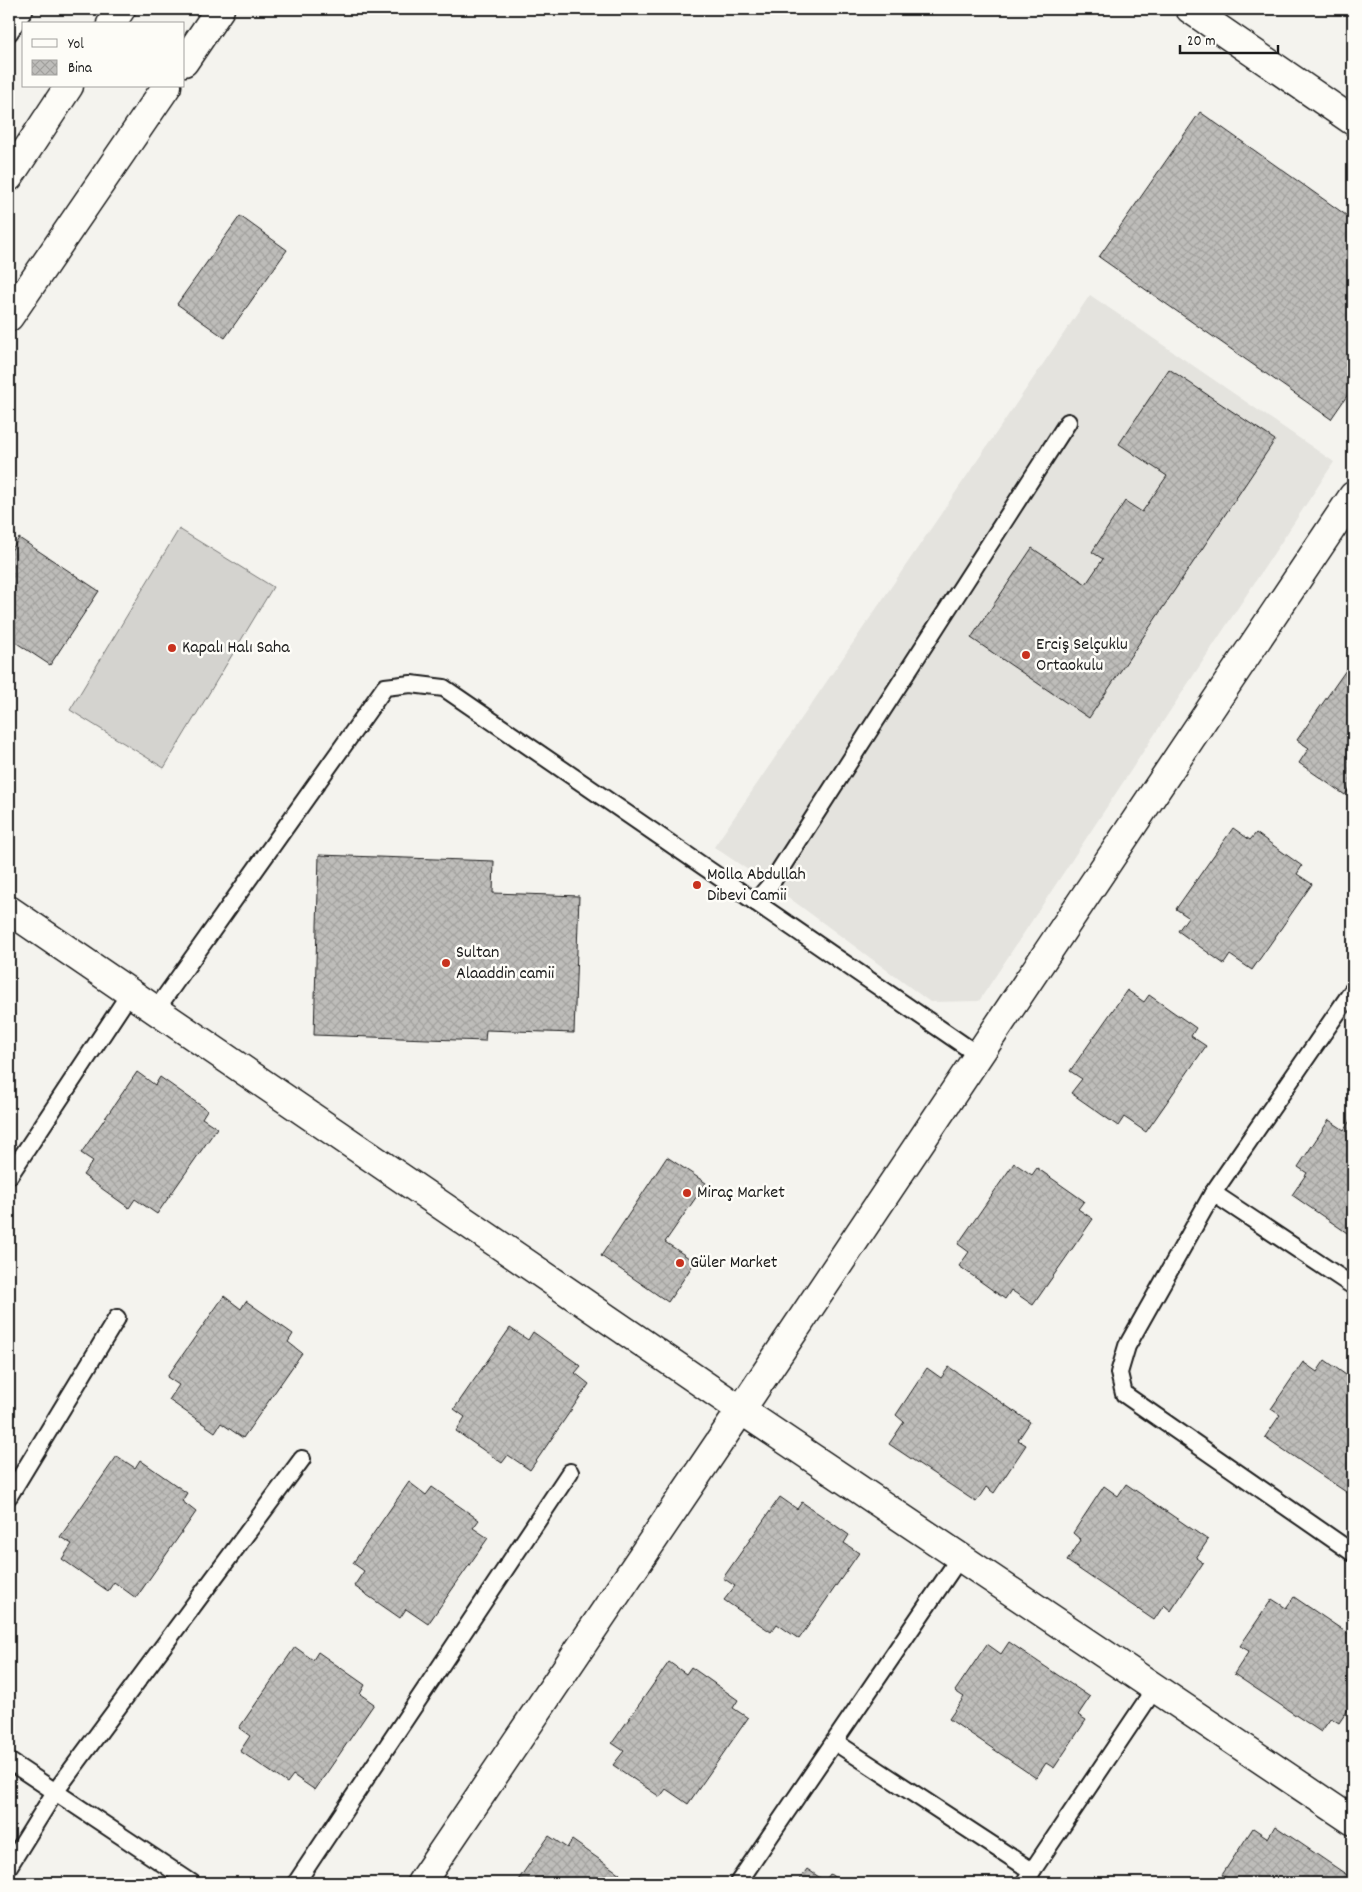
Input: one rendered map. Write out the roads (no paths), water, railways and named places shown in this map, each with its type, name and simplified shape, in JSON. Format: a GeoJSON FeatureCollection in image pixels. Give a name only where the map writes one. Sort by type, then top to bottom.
{"type":"FeatureCollection","features":[{"type":"Feature","properties":{"kind":"street"},"geometry":{"type":"LineString","coordinates":[[112,22],[121,9]]}},
{"type":"Feature","properties":{"kind":"street"},"geometry":{"type":"LineString","coordinates":[[185,61],[220,9]]}},
{"type":"Feature","properties":{"kind":"street"},"geometry":{"type":"LineString","coordinates":[[1190,9],[1353,121]]}},
{"type":"Feature","properties":{"kind":"street"},"geometry":{"type":"LineString","coordinates":[[9,177],[68,88]]}},
{"type":"Feature","properties":{"kind":"street"},"geometry":{"type":"LineString","coordinates":[[9,317],[166,88]]}},
{"type":"Feature","properties":{"kind":"street"},"geometry":{"type":"LineString","coordinates":[[421,1883],[741,1410],[1353,496]]}},
{"type":"Feature","properties":{"kind":"street"},"geometry":{"type":"LineString","coordinates":[[9,910],[741,1410],[1353,1821]]}},
{"type":"Feature","properties":{"kind":"lane"},"geometry":{"type":"LineString","coordinates":[[9,33],[25,9]]}},
{"type":"Feature","properties":{"kind":"lane"},"geometry":{"type":"LineString","coordinates":[[755,902],[770,885],[1068,422]]}},
{"type":"Feature","properties":{"kind":"lane"},"geometry":{"type":"LineString","coordinates":[[155,1010],[386,687],[411,684],[444,688],[978,1056]]}},
{"type":"Feature","properties":{"kind":"lane"},"geometry":{"type":"LineString","coordinates":[[1353,990],[1213,1193],[1128,1346],[1119,1373],[1124,1394],[1353,1554]]}},
{"type":"Feature","properties":{"kind":"lane"},"geometry":{"type":"LineString","coordinates":[[9,1176],[130,993]]}},
{"type":"Feature","properties":{"kind":"lane"},"geometry":{"type":"LineString","coordinates":[[1213,1193],[1353,1286]]}},
{"type":"Feature","properties":{"kind":"lane"},"geometry":{"type":"LineString","coordinates":[[9,1496],[117,1318]]}},
{"type":"Feature","properties":{"kind":"lane"},"geometry":{"type":"LineString","coordinates":[[9,1866],[56,1792],[302,1459]]}},
{"type":"Feature","properties":{"kind":"lane"},"geometry":{"type":"LineString","coordinates":[[296,1883],[570,1472]]}},
{"type":"Feature","properties":{"kind":"lane"},"geometry":{"type":"LineString","coordinates":[[738,1883],[960,1557]]}},
{"type":"Feature","properties":{"kind":"lane"},"geometry":{"type":"LineString","coordinates":[[835,1742],[1028,1877],[1155,1688]]}},
{"type":"Feature","properties":{"kind":"lane"},"geometry":{"type":"LineString","coordinates":[[9,1760],[192,1883]]}},
{"type":"Feature","properties":{"kind":"place","name":"Kapalı Halı Saha"},"geometry":{"type":"Point","coordinates":[172,648]}},
{"type":"Feature","properties":{"kind":"place","name":"Erciş Selçuklu Ortaokulu"},"geometry":{"type":"Point","coordinates":[1026,655]}},
{"type":"Feature","properties":{"kind":"place","name":"Molla Abdullah Dibevi Camii"},"geometry":{"type":"Point","coordinates":[697,885]}},
{"type":"Feature","properties":{"kind":"place","name":"Sultan Alaaddin camii"},"geometry":{"type":"Point","coordinates":[446,963]}},
{"type":"Feature","properties":{"kind":"place","name":"Miraç Market"},"geometry":{"type":"Point","coordinates":[687,1193]}},
{"type":"Feature","properties":{"kind":"place","name":"Güler Market"},"geometry":{"type":"Point","coordinates":[680,1263]}}]}
